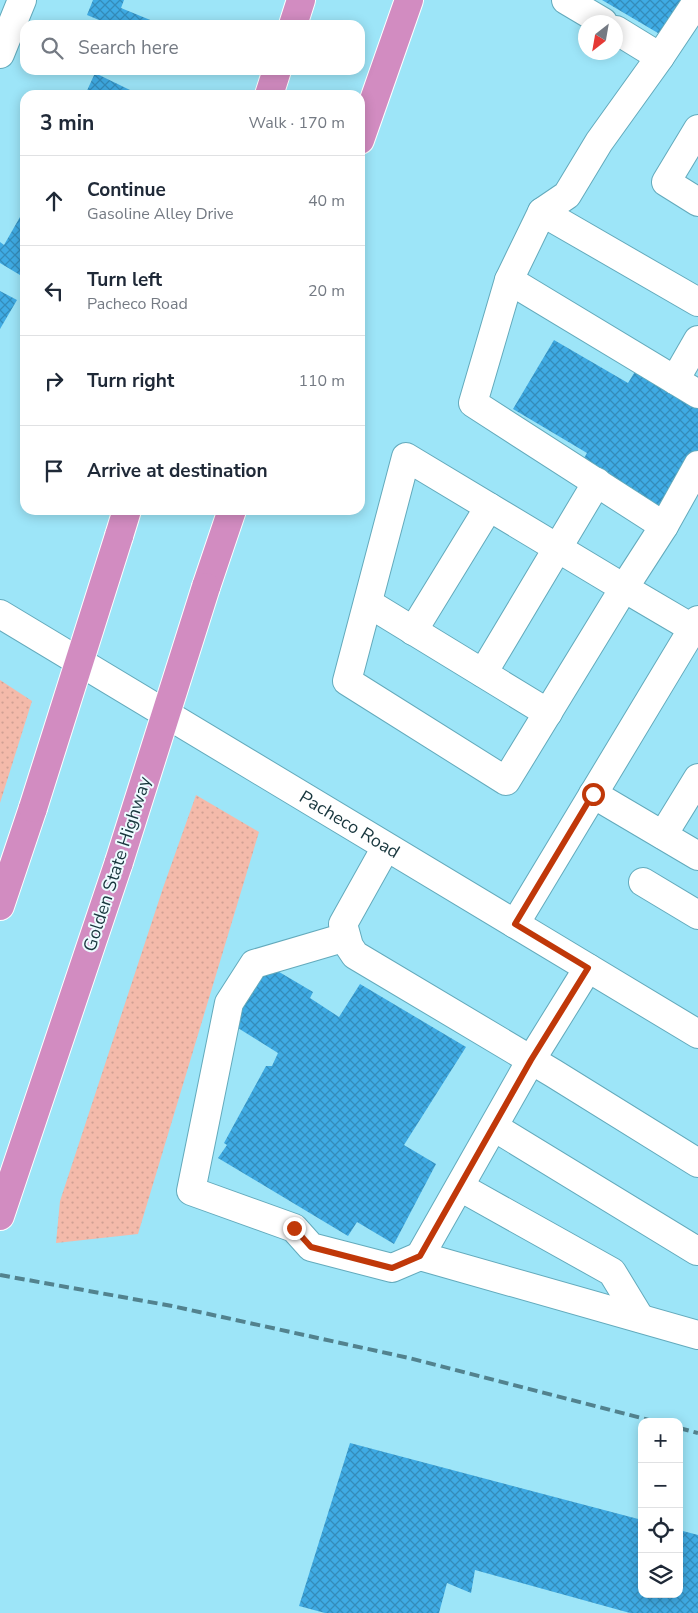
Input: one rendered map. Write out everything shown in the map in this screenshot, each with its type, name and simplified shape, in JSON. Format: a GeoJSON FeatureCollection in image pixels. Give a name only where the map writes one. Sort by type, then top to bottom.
{"type":"FeatureCollection","features":[{"type":"Feature","properties":{"kind":"highway"},"geometry":{"type":"LineString","coordinates":[[295,20],[301,0]]}},
{"type":"Feature","properties":{"kind":"highway"},"geometry":{"type":"LineString","coordinates":[[365,126],[409,0]]}},
{"type":"Feature","properties":{"kind":"highway"},"geometry":{"type":"LineString","coordinates":[[271,90],[275,75]]}},
{"type":"Feature","properties":{"kind":"highway"},"geometry":{"type":"LineString","coordinates":[[0,906],[34,808],[125,515]]}},
{"type":"Feature","properties":{"kind":"highway","name":"Golden State Highway"},"geometry":{"type":"LineString","coordinates":[[0,1216],[119,862],[230,515]]}},
{"type":"Feature","properties":{"kind":"street"},"geometry":{"type":"LineString","coordinates":[[0,54],[22,0]]}},
{"type":"Feature","properties":{"kind":"street"},"geometry":{"type":"LineString","coordinates":[[566,0],[591,15]]}},
{"type":"Feature","properties":{"kind":"street"},"geometry":{"type":"LineString","coordinates":[[664,526],[473,403],[508,280],[542,212],[567,195],[599,142],[698,0]]}},
{"type":"Feature","properties":{"kind":"street"},"geometry":{"type":"LineString","coordinates":[[623,34],[660,57]]}},
{"type":"Feature","properties":{"kind":"street"},"geometry":{"type":"LineString","coordinates":[[698,129],[666,182],[698,202]]}},
{"type":"Feature","properties":{"kind":"street"},"geometry":{"type":"LineString","coordinates":[[542,212],[698,302]]}},
{"type":"Feature","properties":{"kind":"street"},"geometry":{"type":"LineString","coordinates":[[508,280],[698,394]]}},
{"type":"Feature","properties":{"kind":"street"},"geometry":{"type":"LineString","coordinates":[[675,380],[698,340]]}},
{"type":"Feature","properties":{"kind":"street"},"geometry":{"type":"LineString","coordinates":[[515,924],[695,624],[624,588],[406,457],[347,681],[506,781],[624,588],[664,526],[698,465]]}},
{"type":"Feature","properties":{"kind":"street"},"geometry":{"type":"LineString","coordinates":[[483,673],[596,482]]}},
{"type":"Feature","properties":{"kind":"street"},"geometry":{"type":"LineString","coordinates":[[413,631],[488,507]]}},
{"type":"Feature","properties":{"kind":"street"},"geometry":{"type":"LineString","coordinates":[[368,603],[548,713]]}},
{"type":"Feature","properties":{"kind":"street","name":"Pacheco Road"},"geometry":{"type":"LineString","coordinates":[[0,614],[698,1034]]}},
{"type":"Feature","properties":{"kind":"street"},"geometry":{"type":"LineString","coordinates":[[663,835],[698,778]]}},
{"type":"Feature","properties":{"kind":"street"},"geometry":{"type":"LineString","coordinates":[[593,794],[698,856]]}},
{"type":"Feature","properties":{"kind":"street"},"geometry":{"type":"LineString","coordinates":[[386,847],[343,924],[349,946],[355,955],[698,1163]]}},
{"type":"Feature","properties":{"kind":"street"},"geometry":{"type":"LineString","coordinates":[[643,882],[698,915]]}},
{"type":"Feature","properties":{"kind":"street"},"geometry":{"type":"LineString","coordinates":[[346,937],[254,964],[228,1003],[191,1191],[294,1228],[311,1247],[392,1268],[420,1256],[531,1060],[588,968]]}},
{"type":"Feature","properties":{"kind":"street"},"geometry":{"type":"LineString","coordinates":[[494,1127],[696,1252],[698,1249]]}},
{"type":"Feature","properties":{"kind":"street"},"geometry":{"type":"LineString","coordinates":[[460,1187],[612,1272],[640,1318]]}},
{"type":"Feature","properties":{"kind":"street"},"geometry":{"type":"LineString","coordinates":[[420,1256],[698,1335]]}},
{"type":"Feature","properties":{"kind":"shaded area"},"geometry":{"type":"Polygon","coordinates":[[[0,680],[32,701],[0,803],[0,680]]]}},
{"type":"Feature","properties":{"kind":"shaded area"},"geometry":{"type":"Polygon","coordinates":[[[196,795],[259,832],[138,1234],[56,1243],[60,1201],[163,888],[196,795]]]}},
{"type":"Feature","properties":{"kind":"building"},"geometry":{"type":"Polygon","coordinates":[[[93,0],[124,0],[121,8],[150,20],[99,20],[87,15],[93,0]]]}},
{"type":"Feature","properties":{"kind":"building"},"geometry":{"type":"Polygon","coordinates":[[[602,0],[684,0],[663,36],[602,0]]]}},
{"type":"Feature","properties":{"kind":"building"},"geometry":{"type":"Polygon","coordinates":[[[94,75],[99,75],[130,90],[87,90],[94,75]]]}},
{"type":"Feature","properties":{"kind":"building"},"geometry":{"type":"Polygon","coordinates":[[[20,217],[20,275],[0,263],[0,242],[4,245],[20,217]]]}},
{"type":"Feature","properties":{"kind":"building"},"geometry":{"type":"Polygon","coordinates":[[[0,291],[17,300],[0,329],[0,291]]]}},
{"type":"Feature","properties":{"kind":"building"},"geometry":{"type":"Polygon","coordinates":[[[554,340],[628,383],[636,370],[698,407],[698,453],[662,514],[580,465],[587,453],[513,409],[554,340]]]}},
{"type":"Feature","properties":{"kind":"building"},"geometry":{"type":"Polygon","coordinates":[[[264,963],[313,992],[310,998],[339,1017],[360,984],[466,1047],[404,1145],[436,1164],[394,1244],[357,1222],[348,1236],[218,1158],[227,1145],[224,1143],[266,1066],[272,1066],[278,1053],[230,1023],[264,963]]]}},
{"type":"Feature","properties":{"kind":"building"},"geometry":{"type":"Polygon","coordinates":[[[350,1443],[638,1519],[638,1598],[683,1598],[683,1531],[698,1535],[698,1613],[630,1613],[475,1570],[471,1593],[447,1583],[439,1613],[325,1613],[299,1606],[350,1443]]]}},
{"type":"Feature","properties":{"kind":"railway"},"geometry":{"type":"LineString","coordinates":[[0,1275],[172,1306],[409,1358],[642,1418]]}},
{"type":"Feature","properties":{"kind":"railway"},"geometry":{"type":"LineString","coordinates":[[683,1429],[698,1433]]}},
{"type":"Feature","properties":{"kind":"route"},"geometry":{"type":"LineString","coordinates":[[294,1228],[311,1247],[392,1268],[420,1256],[531,1060],[588,968],[515,924],[593,794]]}}]}
